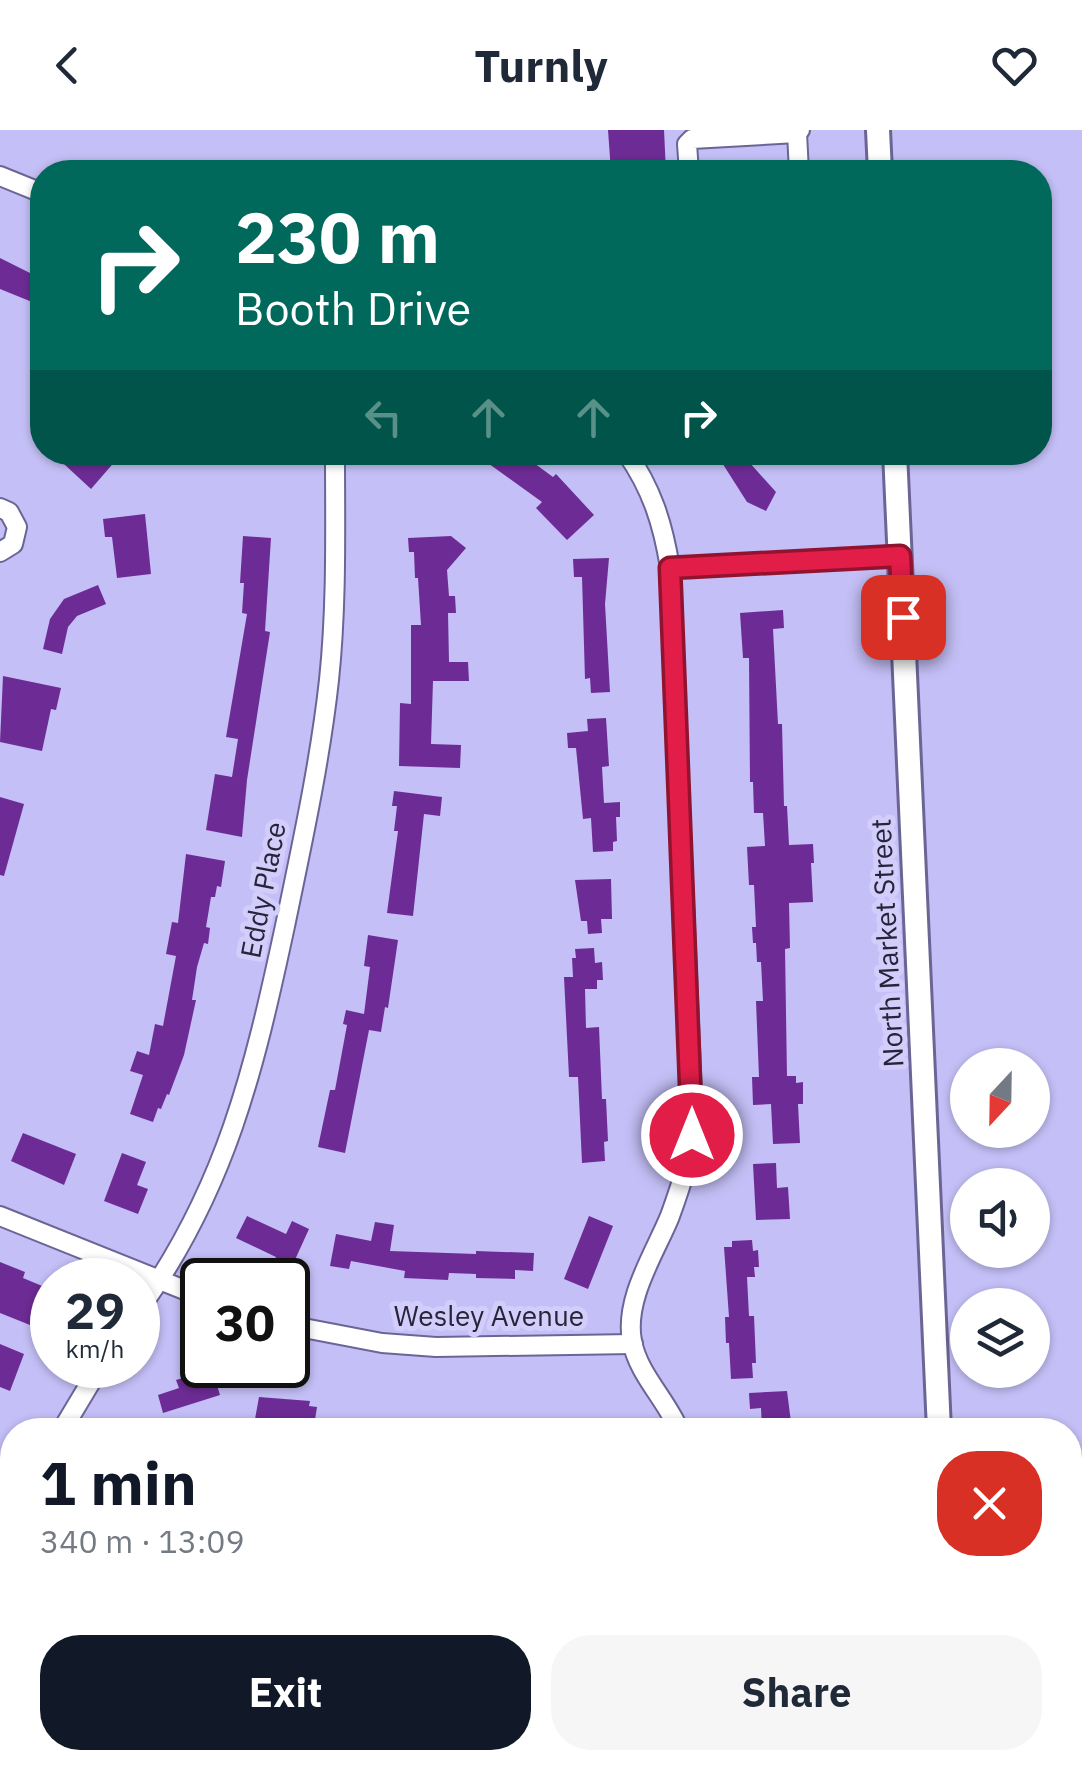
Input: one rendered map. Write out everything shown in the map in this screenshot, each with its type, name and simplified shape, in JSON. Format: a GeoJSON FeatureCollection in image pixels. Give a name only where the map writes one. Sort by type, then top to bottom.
{"type":"FeatureCollection","features":[{"type":"Feature","properties":{"kind":"main road"},"geometry":{"type":"LineString","coordinates":[[878,130],[879,160]]}},
{"type":"Feature","properties":{"kind":"main road","name":"North Market Street"},"geometry":{"type":"LineString","coordinates":[[896,465],[938,1418]]}},
{"type":"Feature","properties":{"kind":"street"},"geometry":{"type":"LineString","coordinates":[[689,160],[688,144],[692,139],[799,132],[800,160]]}},
{"type":"Feature","properties":{"kind":"street"},"geometry":{"type":"LineString","coordinates":[[0,176],[30,188]]}},
{"type":"Feature","properties":{"kind":"street","name":"Eddy Place"},"geometry":{"type":"LineString","coordinates":[[160,1278],[214,1177],[258,1054],[300,850],[328,680],[335,559],[335,465]]}},
{"type":"Feature","properties":{"kind":"street"},"geometry":{"type":"LineString","coordinates":[[635,465],[659,512],[670,568],[692,1135],[686,1169],[637,1297],[632,1344],[644,1372],[674,1418]]}},
{"type":"Feature","properties":{"kind":"street"},"geometry":{"type":"LineString","coordinates":[[0,508],[9,512],[17,527],[13,544],[0,552]]}},
{"type":"Feature","properties":{"kind":"street"},"geometry":{"type":"LineString","coordinates":[[670,568],[900,556]]}},
{"type":"Feature","properties":{"kind":"street"},"geometry":{"type":"LineString","coordinates":[[0,1216],[104,1258]]}},
{"type":"Feature","properties":{"kind":"street","name":"Wesley Avenue"},"geometry":{"type":"LineString","coordinates":[[310,1329],[382,1343],[436,1347],[632,1344]]}},
{"type":"Feature","properties":{"kind":"street"},"geometry":{"type":"LineString","coordinates":[[69,1418],[87,1388]]}},
{"type":"Feature","properties":{"kind":"building"},"geometry":{"type":"Polygon","coordinates":[[[608,130],[664,130],[665,160],[610,160],[608,130]]]}},
{"type":"Feature","properties":{"kind":"building"},"geometry":{"type":"Polygon","coordinates":[[[0,258],[30,273],[30,301],[0,289],[0,258]]]}},
{"type":"Feature","properties":{"kind":"building"},"geometry":{"type":"Polygon","coordinates":[[[65,465],[112,465],[91,489],[65,465]]]}},
{"type":"Feature","properties":{"kind":"building"},"geometry":{"type":"Polygon","coordinates":[[[491,465],[537,465],[553,477],[556,474],[594,515],[567,540],[536,508],[542,502],[491,465]]]}},
{"type":"Feature","properties":{"kind":"building"},"geometry":{"type":"Polygon","coordinates":[[[723,465],[752,465],[776,492],[766,511],[747,502],[723,465]]]}},
{"type":"Feature","properties":{"kind":"building"},"geometry":{"type":"Polygon","coordinates":[[[145,514],[151,574],[117,578],[112,537],[105,537],[103,519],[145,514]]]}},
{"type":"Feature","properties":{"kind":"building"},"geometry":{"type":"Polygon","coordinates":[[[243,536],[271,538],[265,631],[270,632],[242,837],[206,830],[215,774],[232,777],[238,739],[226,737],[247,614],[242,613],[244,583],[240,583],[243,536]]]}},
{"type":"Feature","properties":{"kind":"building"},"geometry":{"type":"Polygon","coordinates":[[[451,536],[466,548],[447,570],[449,596],[455,596],[456,613],[448,613],[449,662],[468,662],[469,681],[433,681],[431,744],[461,745],[460,768],[399,766],[400,703],[411,704],[411,625],[421,625],[418,578],[408,538],[451,536]]]}},
{"type":"Feature","properties":{"kind":"building"},"geometry":{"type":"Polygon","coordinates":[[[609,558],[605,604],[610,692],[591,693],[590,678],[585,679],[582,577],[574,577],[573,559],[609,558]]]}},
{"type":"Feature","properties":{"kind":"building"},"geometry":{"type":"Polygon","coordinates":[[[98,585],[106,604],[77,616],[68,627],[62,654],[43,649],[50,619],[64,599],[98,585]]]}},
{"type":"Feature","properties":{"kind":"building"},"geometry":{"type":"Polygon","coordinates":[[[783,610],[784,628],[773,629],[778,724],[782,724],[784,806],[789,845],[813,844],[814,863],[813,902],[789,903],[790,948],[785,949],[787,1076],[796,1076],[796,1083],[803,1082],[803,1104],[798,1104],[800,1143],[773,1144],[771,1104],[753,1105],[752,1077],[759,1077],[756,1001],[763,1001],[761,962],[757,962],[753,943],[754,885],[749,885],[747,847],[765,846],[763,813],[754,813],[750,782],[749,658],[743,658],[740,613],[783,610]]]}},
{"type":"Feature","properties":{"kind":"building"},"geometry":{"type":"Polygon","coordinates":[[[3,676],[61,688],[56,710],[51,709],[42,751],[0,742],[3,676]]]}},
{"type":"Feature","properties":{"kind":"building"},"geometry":{"type":"Polygon","coordinates":[[[606,718],[609,766],[602,767],[604,803],[620,802],[620,817],[616,817],[617,841],[613,842],[613,851],[593,852],[591,818],[583,819],[576,748],[568,748],[567,733],[588,731],[587,719],[606,718]]]}},
{"type":"Feature","properties":{"kind":"building"},"geometry":{"type":"Polygon","coordinates":[[[394,791],[442,797],[440,816],[424,814],[413,916],[387,913],[398,831],[394,831],[394,791]]]}},
{"type":"Feature","properties":{"kind":"building"},"geometry":{"type":"Polygon","coordinates":[[[0,797],[24,804],[4,876],[0,875],[0,797]]]}},
{"type":"Feature","properties":{"kind":"building"},"geometry":{"type":"Polygon","coordinates":[[[186,854],[225,861],[221,887],[217,886],[215,897],[211,897],[206,927],[210,928],[208,944],[204,943],[197,967],[192,1000],[196,1000],[184,1055],[169,1095],[153,1122],[130,1114],[143,1075],[130,1071],[137,1051],[149,1055],[155,1024],[163,1026],[176,956],[166,954],[172,922],[178,923],[186,854]]]}},
{"type":"Feature","properties":{"kind":"building"},"geometry":{"type":"Polygon","coordinates":[[[611,879],[612,919],[601,919],[602,933],[588,934],[587,921],[581,921],[575,880],[611,879]]]}},
{"type":"Feature","properties":{"kind":"building"},"geometry":{"type":"Polygon","coordinates":[[[368,935],[398,940],[388,1008],[385,1007],[381,1032],[369,1030],[345,1153],[318,1147],[330,1090],[335,1090],[347,1025],[343,1024],[346,1010],[364,1014],[370,967],[364,966],[368,935]]]}},
{"type":"Feature","properties":{"kind":"building"},"geometry":{"type":"Polygon","coordinates":[[[594,948],[595,963],[602,962],[603,980],[597,980],[597,989],[585,989],[586,1028],[599,1027],[608,1141],[604,1142],[605,1161],[582,1163],[578,1077],[569,1077],[564,977],[573,977],[575,949],[594,948]]]}},
{"type":"Feature","properties":{"kind":"building"},"geometry":{"type":"Polygon","coordinates":[[[23,1133],[76,1154],[64,1185],[11,1161],[23,1133]]]}},
{"type":"Feature","properties":{"kind":"building"},"geometry":{"type":"Polygon","coordinates":[[[122,1153],[146,1162],[137,1185],[148,1189],[138,1214],[104,1201],[122,1153]]]}},
{"type":"Feature","properties":{"kind":"building"},"geometry":{"type":"Polygon","coordinates":[[[776,1163],[777,1188],[788,1187],[790,1219],[756,1220],[753,1164],[776,1163]]]}},
{"type":"Feature","properties":{"kind":"building"},"geometry":{"type":"Polygon","coordinates":[[[247,1216],[286,1234],[292,1221],[309,1229],[296,1258],[276,1258],[236,1238],[247,1216]]]}},
{"type":"Feature","properties":{"kind":"building"},"geometry":{"type":"Polygon","coordinates":[[[589,1216],[613,1226],[588,1289],[564,1279],[589,1216]]]}},
{"type":"Feature","properties":{"kind":"building"},"geometry":{"type":"Polygon","coordinates":[[[375,1222],[394,1225],[390,1251],[534,1253],[533,1271],[515,1270],[515,1279],[449,1273],[448,1280],[404,1278],[405,1271],[351,1261],[349,1269],[330,1266],[336,1234],[371,1241],[375,1222]]]}},
{"type":"Feature","properties":{"kind":"building"},"geometry":{"type":"Polygon","coordinates":[[[752,1240],[753,1251],[758,1250],[759,1267],[754,1267],[755,1277],[747,1277],[756,1363],[752,1363],[753,1378],[731,1379],[726,1343],[725,1317],[729,1317],[724,1247],[732,1247],[732,1241],[752,1240]]]}},
{"type":"Feature","properties":{"kind":"building"},"geometry":{"type":"Polygon","coordinates":[[[0,1262],[25,1272],[23,1278],[30,1281],[30,1325],[0,1313],[0,1262]]]}},
{"type":"Feature","properties":{"kind":"building"},"geometry":{"type":"Polygon","coordinates":[[[0,1344],[24,1354],[10,1391],[0,1387],[0,1344]]]}},
{"type":"Feature","properties":{"kind":"building"},"geometry":{"type":"Polygon","coordinates":[[[180,1379],[180,1388],[218,1388],[220,1395],[163,1413],[158,1395],[179,1388],[176,1380],[180,1379]]]}},
{"type":"Feature","properties":{"kind":"building"},"geometry":{"type":"Polygon","coordinates":[[[787,1391],[790,1418],[761,1418],[761,1408],[750,1409],[749,1393],[787,1391]]]}},
{"type":"Feature","properties":{"kind":"building"},"geometry":{"type":"Polygon","coordinates":[[[259,1397],[310,1401],[309,1406],[317,1407],[315,1418],[255,1418],[259,1397]]]}},
{"type":"Feature","properties":{"kind":"route"},"geometry":{"type":"LineString","coordinates":[[692,1135],[670,568],[900,556],[903,617]]}}]}
